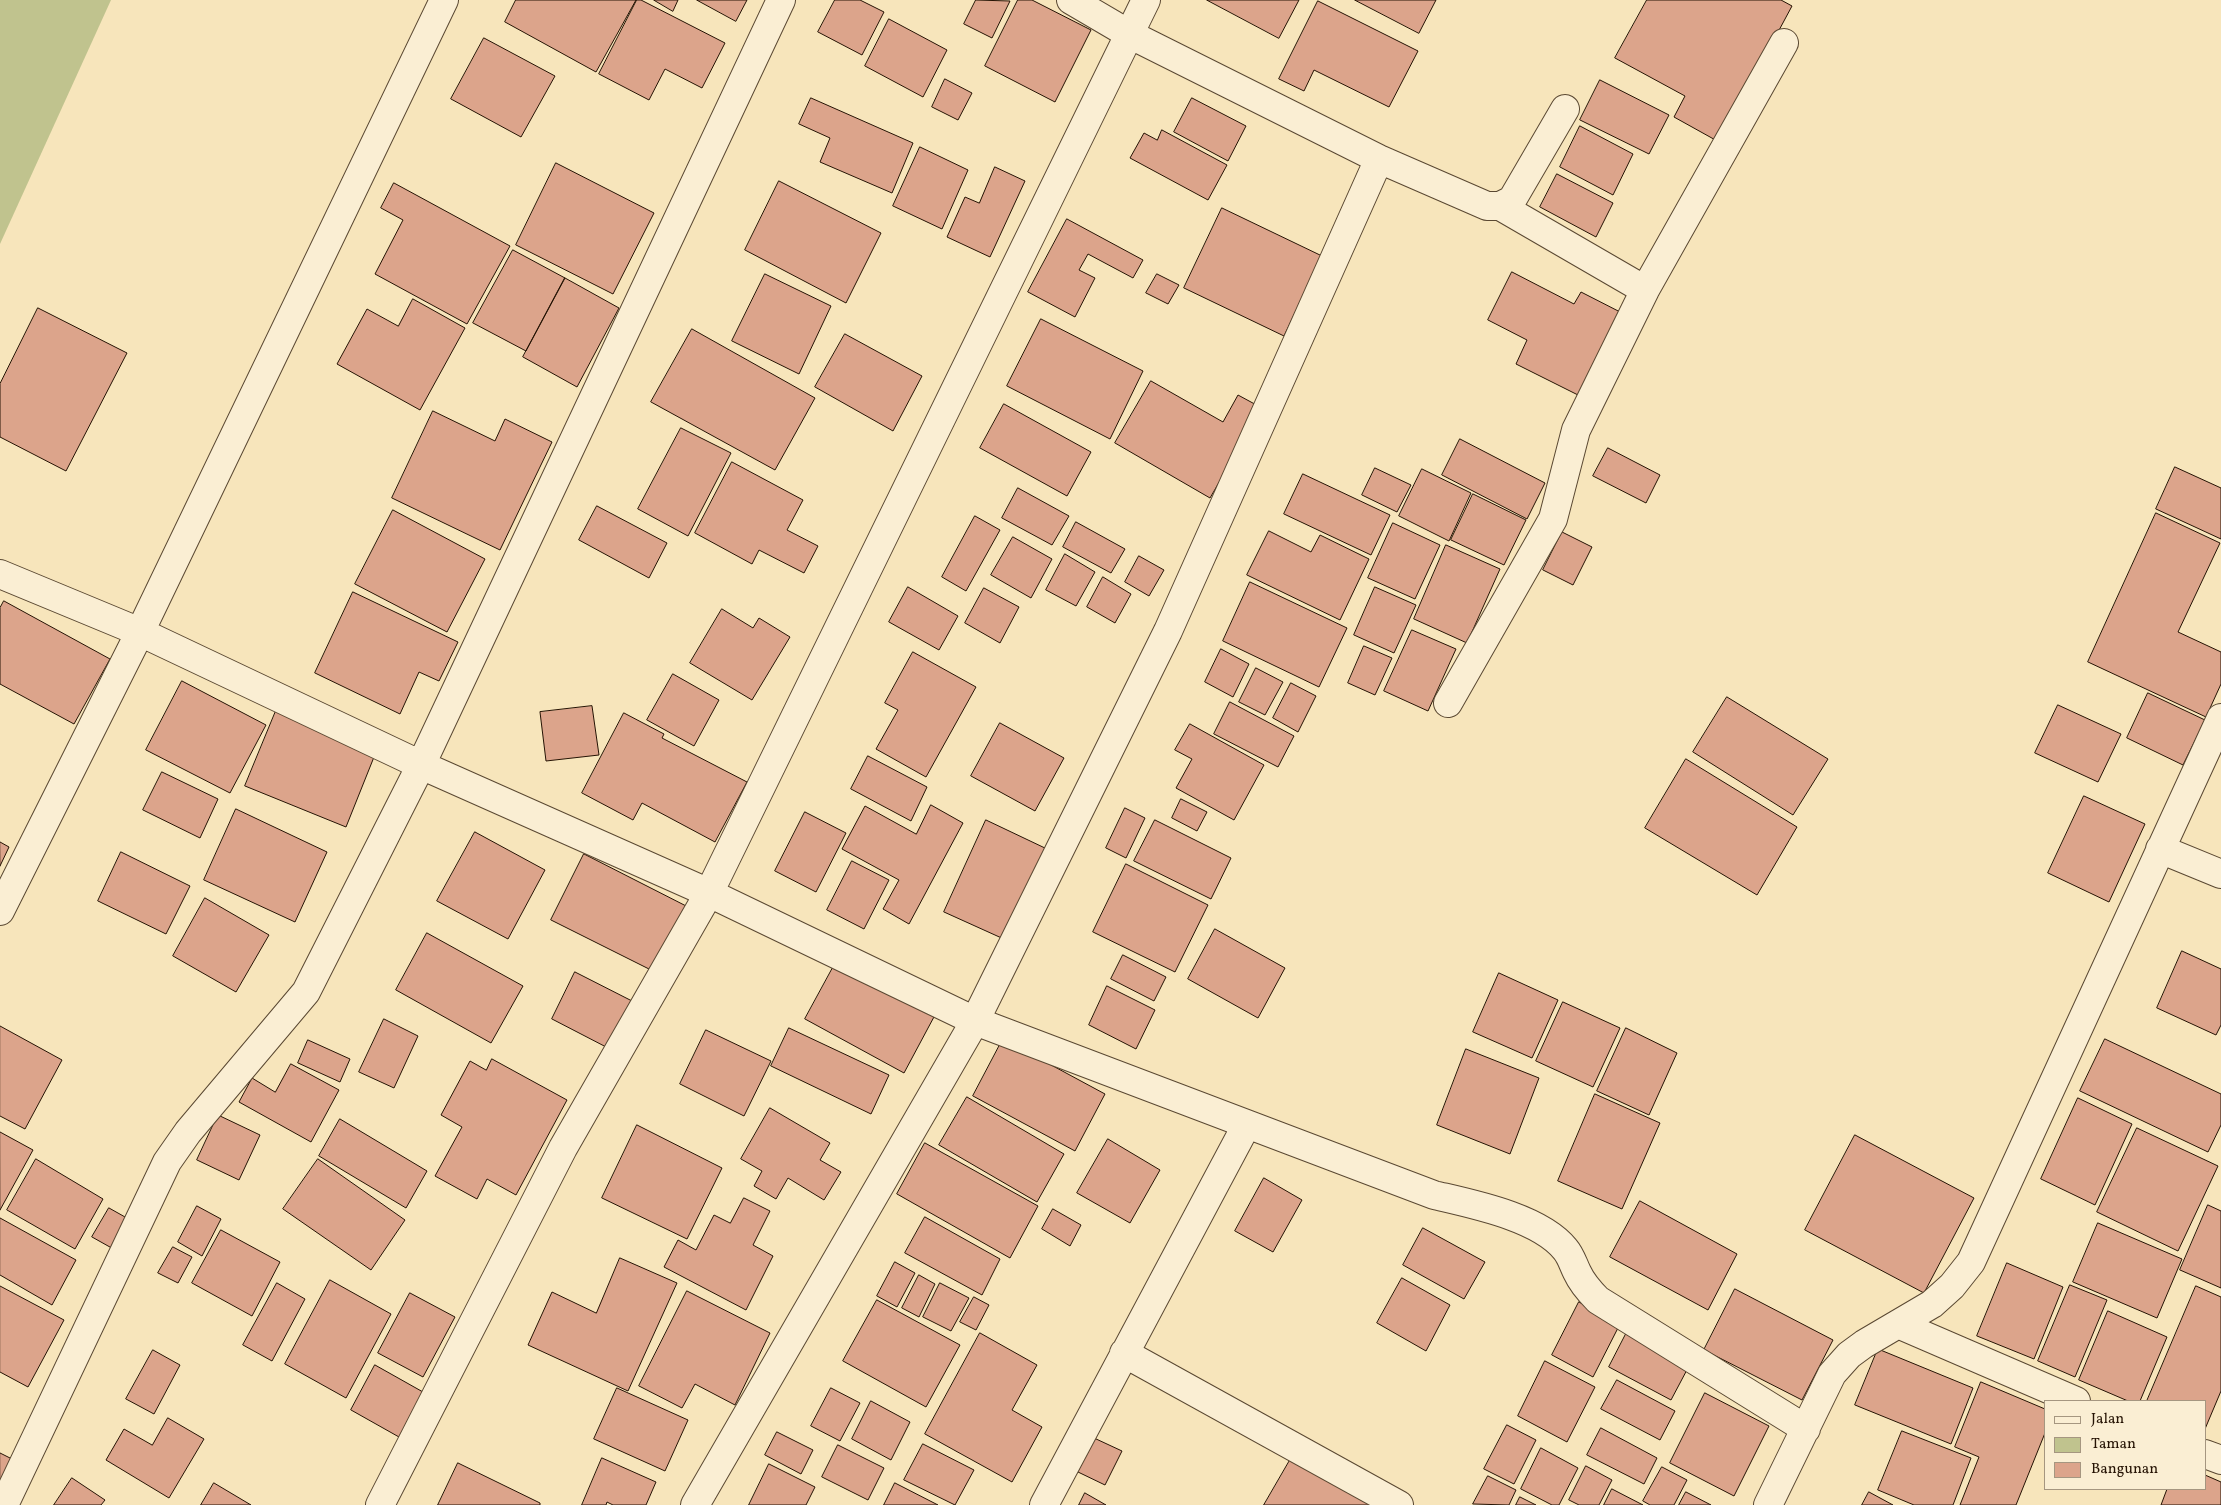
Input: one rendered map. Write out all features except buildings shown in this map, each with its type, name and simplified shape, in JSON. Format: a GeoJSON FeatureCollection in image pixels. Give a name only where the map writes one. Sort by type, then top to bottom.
{"type":"FeatureCollection","features":[{"type":"Feature","properties":{"kind":"street"},"geometry":{"type":"LineString","coordinates":[[0,911],[140,632],[444,0]]}},
{"type":"Feature","properties":{"kind":"street"},"geometry":{"type":"LineString","coordinates":[[4,1505],[167,1162],[194,1125],[306,992],[421,765],[781,0]]}},
{"type":"Feature","properties":{"kind":"street"},"geometry":{"type":"LineString","coordinates":[[1071,0],[1128,34],[1379,159],[1487,206],[1500,206],[1512,200],[1565,109]]}},
{"type":"Feature","properties":{"kind":"street"},"geometry":{"type":"LineString","coordinates":[[380,1505],[563,1148],[709,893],[1146,0]]}},
{"type":"Feature","properties":{"kind":"street"},"geometry":{"type":"LineString","coordinates":[[1448,703],[1553,519],[1576,430],[1645,290],[1784,44]]}},
{"type":"Feature","properties":{"kind":"street"},"geometry":{"type":"LineString","coordinates":[[695,1505],[974,1021],[1168,631],[1379,159]]}},
{"type":"Feature","properties":{"kind":"street"},"geometry":{"type":"LineString","coordinates":[[1500,206],[1645,290]]}},
{"type":"Feature","properties":{"kind":"street"},"geometry":{"type":"LineString","coordinates":[[0,574],[140,632],[421,765],[709,893],[974,1021],[1434,1195],[1497,1210],[1521,1220],[1563,1246],[1572,1258],[1577,1274],[1586,1288],[1598,1300],[1806,1429]]}},
{"type":"Feature","properties":{"kind":"street"},"geometry":{"type":"LineString","coordinates":[[1768,1505],[1832,1374],[1849,1355],[1864,1344],[1900,1325],[1932,1304],[1952,1286],[1970,1262],[2221,718]]}},
{"type":"Feature","properties":{"kind":"street"},"geometry":{"type":"LineString","coordinates":[[2160,848],[2221,874]]}},
{"type":"Feature","properties":{"kind":"street"},"geometry":{"type":"LineString","coordinates":[[1044,1505],[1247,1124]]}},
{"type":"Feature","properties":{"kind":"street"},"geometry":{"type":"LineString","coordinates":[[1900,1325],[2074,1400]]}},
{"type":"Feature","properties":{"kind":"street"},"geometry":{"type":"LineString","coordinates":[[1124,1353],[1399,1505]]}},
{"type":"Feature","properties":{"kind":"street"},"geometry":{"type":"LineString","coordinates":[[2206,1454],[2221,1460]]}},
{"type":"Feature","properties":{"kind":"green space"},"geometry":{"type":"Polygon","coordinates":[[[0,0],[111,0],[0,244],[0,0]]]}}]}
